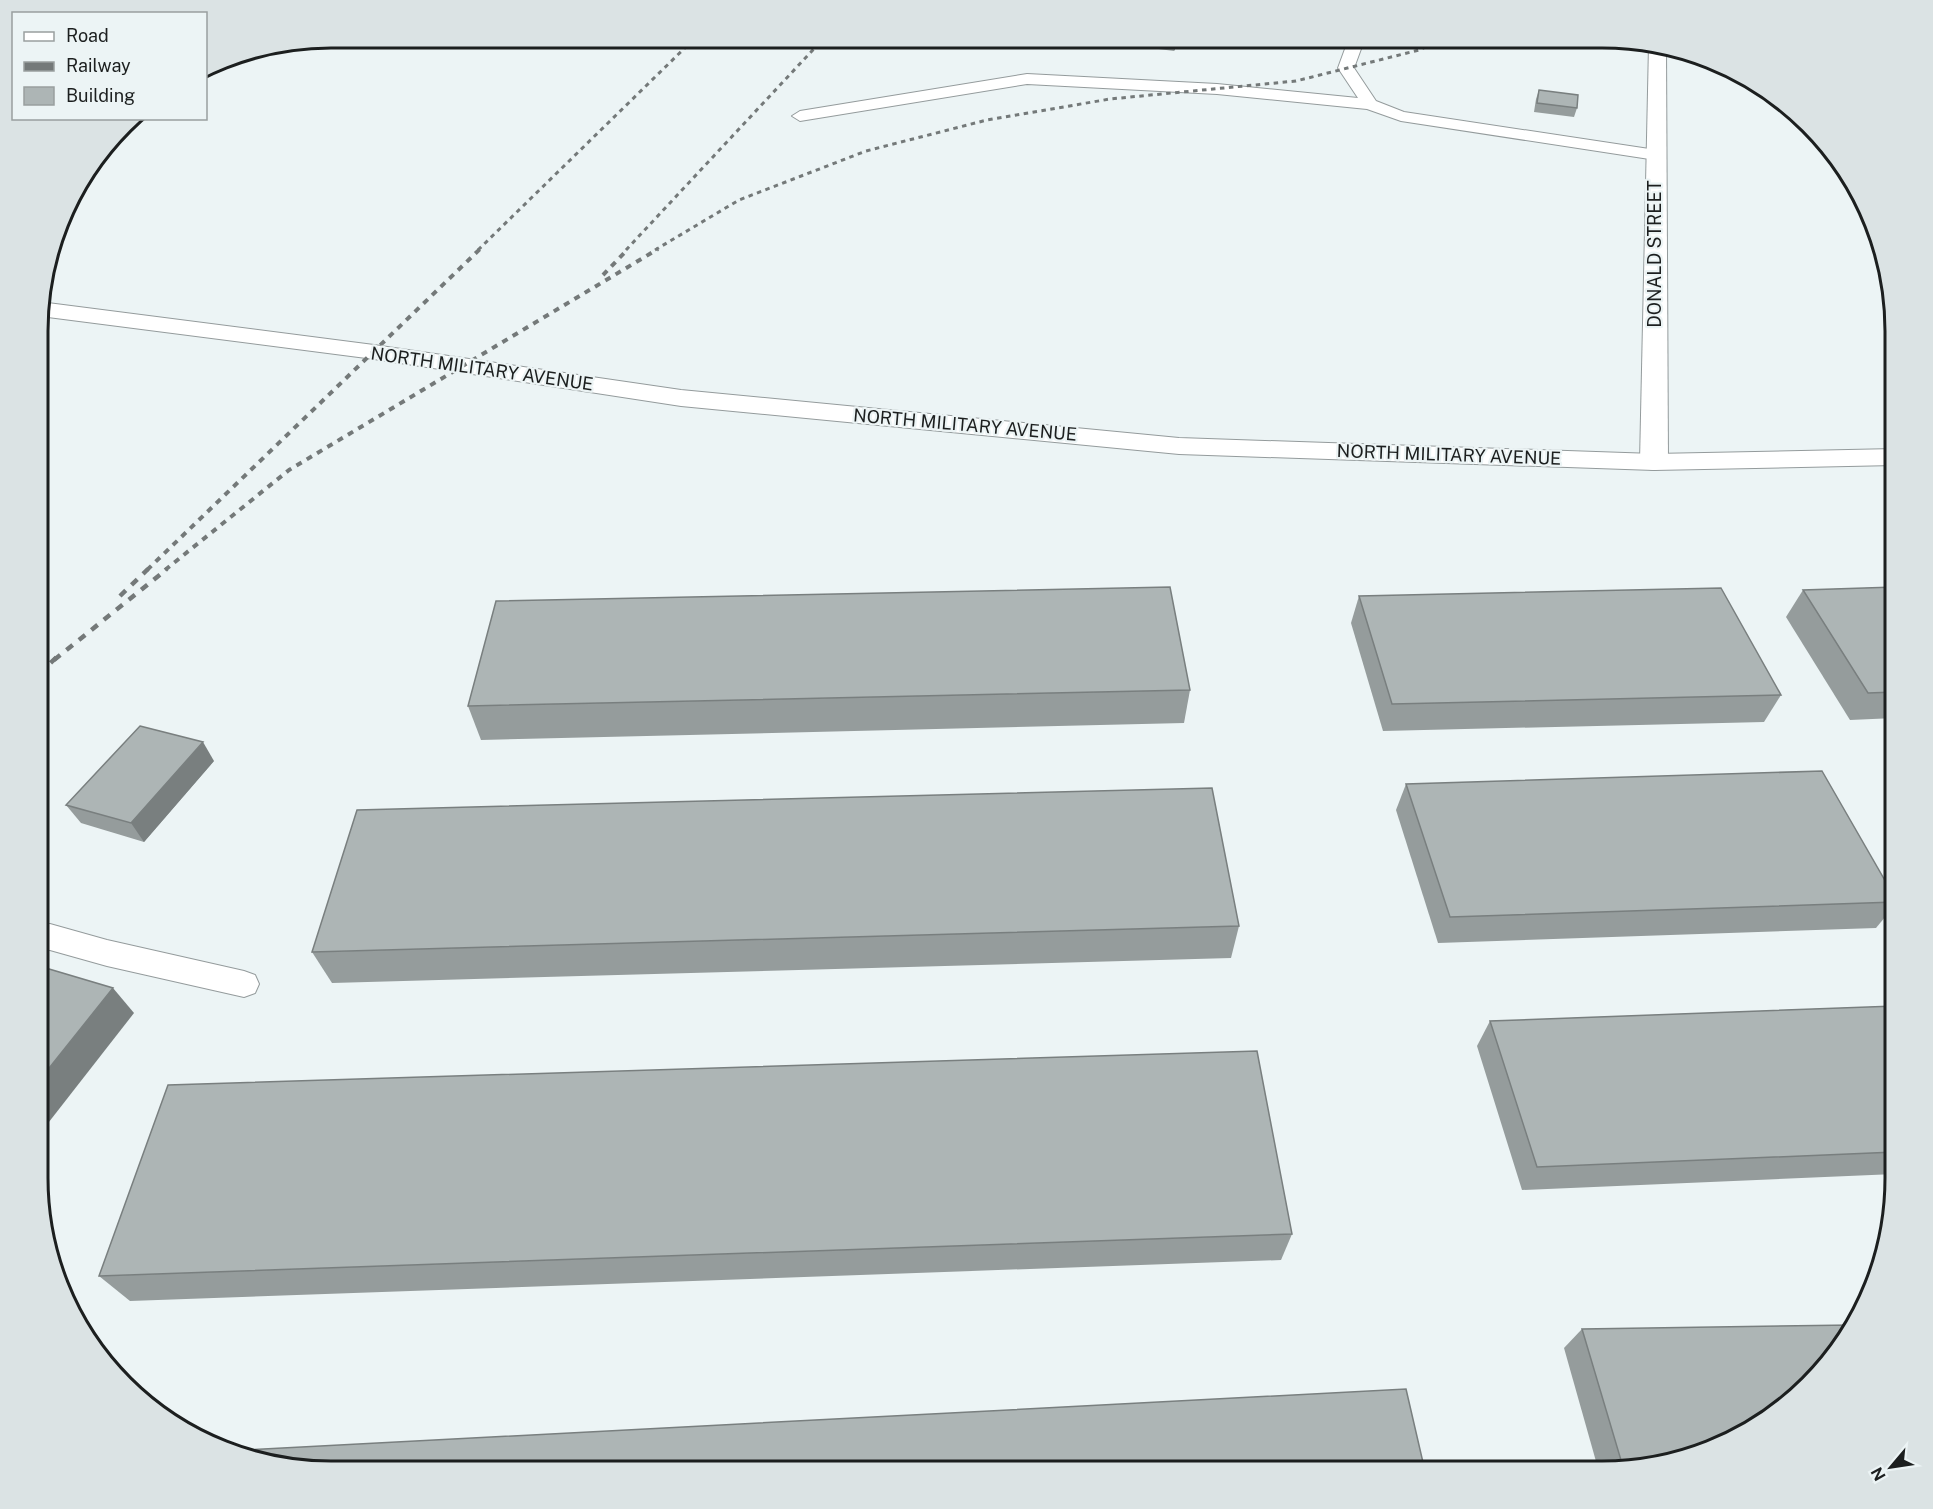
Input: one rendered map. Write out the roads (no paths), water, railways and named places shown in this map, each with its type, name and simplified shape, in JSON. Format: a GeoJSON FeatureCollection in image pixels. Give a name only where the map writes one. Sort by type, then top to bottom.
{"type":"FeatureCollection","features":[{"type":"Feature","properties":{"kind":"street","name":"DONALD STREET"},"geometry":{"type":"LineString","coordinates":[[1654,462],[1657,53]]}},
{"type":"Feature","properties":{"kind":"street","name":"NORTH MILITARY AVENUE"},"geometry":{"type":"LineString","coordinates":[[49,310],[374,352],[681,398],[1179,446],[1654,462],[1885,457]]}},
{"type":"Feature","properties":{"kind":"lane"},"geometry":{"type":"LineString","coordinates":[[1353,48],[1346,68],[1370,104]]}},
{"type":"Feature","properties":{"kind":"lane"},"geometry":{"type":"LineString","coordinates":[[800,116],[1027,79],[1217,89],[1370,104],[1401,116],[1656,155]]}},
{"type":"Feature","properties":{"kind":"lane"},"geometry":{"type":"LineString","coordinates":[[48,937],[244,984]]}},
{"type":"Feature","properties":{"kind":"railway"},"geometry":{"type":"LineString","coordinates":[[478,250],[685,48]]}},
{"type":"Feature","properties":{"kind":"railway"},"geometry":{"type":"LineString","coordinates":[[626,250],[815,48]]}},
{"type":"Feature","properties":{"kind":"railway"},"geometry":{"type":"LineString","coordinates":[[655,250],[739,200],[866,151],[987,120],[1110,99],[1296,81],[1424,48]]}},
{"type":"Feature","properties":{"kind":"railway"},"geometry":{"type":"LineString","coordinates":[[147,570],[480,249]]}},
{"type":"Feature","properties":{"kind":"railway"},"geometry":{"type":"LineString","coordinates":[[603,275],[628,249]]}},
{"type":"Feature","properties":{"kind":"railway"},"geometry":{"type":"LineString","coordinates":[[165,570],[289,470],[658,249]]}},
{"type":"Feature","properties":{"kind":"railway"},"geometry":{"type":"LineString","coordinates":[[120,596],[148,569]]}},
{"type":"Feature","properties":{"kind":"railway"},"geometry":{"type":"LineString","coordinates":[[54,660],[167,569]]}},
{"type":"Feature","properties":{"kind":"railway"},"geometry":{"type":"LineString","coordinates":[[48,665],[60,654]]}}]}
